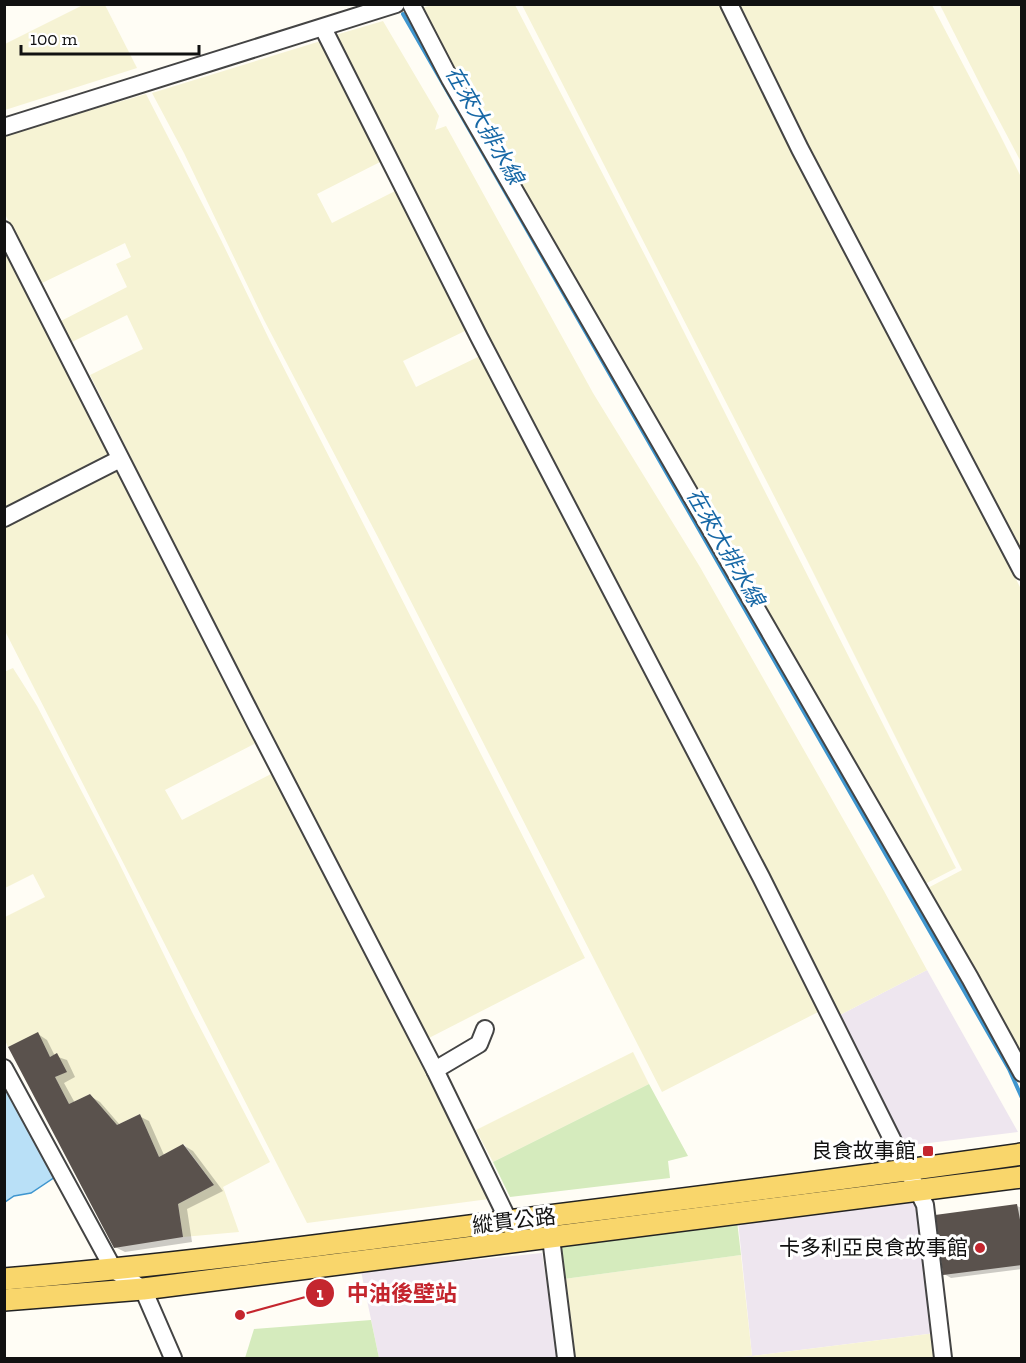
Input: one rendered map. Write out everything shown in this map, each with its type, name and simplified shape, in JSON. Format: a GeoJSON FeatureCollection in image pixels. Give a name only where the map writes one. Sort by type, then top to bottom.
{"type":"FeatureCollection","features":[{"type":"Feature","properties":{"kind":"main road","name":"縱貫公路"},"geometry":{"type":"LineString","coordinates":[[4,1279],[114,1270],[907,1171],[1022,1154]]}},
{"type":"Feature","properties":{"kind":"main road","name":"縱貫公路"},"geometry":{"type":"LineString","coordinates":[[4,1300],[143,1289],[1022,1177]]}},
{"type":"Feature","properties":{"kind":"street"},"geometry":{"type":"LineString","coordinates":[[4,127],[396,4]]}},
{"type":"Feature","properties":{"kind":"street"},"geometry":{"type":"LineString","coordinates":[[411,4],[450,78],[970,978],[1022,1073]]}},
{"type":"Feature","properties":{"kind":"street"},"geometry":{"type":"LineString","coordinates":[[729,4],[800,149],[1022,571]]}},
{"type":"Feature","properties":{"kind":"street"},"geometry":{"type":"LineString","coordinates":[[323,28],[479,337],[760,877],[925,1204],[943,1359]]}},
{"type":"Feature","properties":{"kind":"street"},"geometry":{"type":"LineString","coordinates":[[4,230],[435,1070],[518,1242]]}},
{"type":"Feature","properties":{"kind":"street"},"geometry":{"type":"LineString","coordinates":[[4,518],[120,459]]}},
{"type":"Feature","properties":{"kind":"street"},"geometry":{"type":"LineString","coordinates":[[435,1070],[479,1044],[485,1029]]}},
{"type":"Feature","properties":{"kind":"street"},"geometry":{"type":"LineString","coordinates":[[4,1068],[114,1270],[143,1289],[173,1359]]}},
{"type":"Feature","properties":{"kind":"street"},"geometry":{"type":"LineString","coordinates":[[551,1238],[566,1359]]}},
{"type":"Feature","properties":{"kind":"shaded area"},"geometry":{"type":"Polygon","coordinates":[[[434,4],[515,5],[650,265],[956,868],[921,886],[492,144],[422,8],[434,4]]]}},
{"type":"Feature","properties":{"kind":"shaded area"},"geometry":{"type":"Polygon","coordinates":[[[83,5],[105,5],[137,68],[5,110],[5,44],[83,5]]]}},
{"type":"Feature","properties":{"kind":"shaded area"},"geometry":{"type":"Polygon","coordinates":[[[522,5],[723,5],[1021,589],[1021,1065],[924,890],[962,870],[807,560],[522,5]]]}},
{"type":"Feature","properties":{"kind":"shaded area"},"geometry":{"type":"Polygon","coordinates":[[[734,5],[932,5],[1000,135],[1021,177],[1021,560],[734,5]]]}},
{"type":"Feature","properties":{"kind":"shaded area"},"geometry":{"type":"Polygon","coordinates":[[[940,5],[1021,5],[1021,162],[985,94],[940,5]]]}},
{"type":"Feature","properties":{"kind":"shaded area"},"geometry":{"type":"Polygon","coordinates":[[[383,21],[439,116],[435,130],[446,126],[593,393],[700,567],[927,970],[836,1017],[332,36],[383,21]]]}},
{"type":"Feature","properties":{"kind":"shaded area"},"geometry":{"type":"Polygon","coordinates":[[[324,40],[384,160],[317,194],[332,223],[399,189],[469,329],[403,361],[416,387],[482,355],[754,877],[820,1011],[662,1092],[380,541],[264,320],[184,153],[152,93],[324,40]]]}},
{"type":"Feature","properties":{"kind":"shaded area"},"geometry":{"type":"Polygon","coordinates":[[[146,94],[585,958],[429,1038],[310,815],[90,375],[143,349],[127,315],[72,342],[61,321],[127,287],[116,264],[131,257],[125,243],[40,284],[5,214],[5,135],[146,94]]]}},
{"type":"Feature","properties":{"kind":"shaded area"},"geometry":{"type":"Polygon","coordinates":[[[4,246],[108,447],[108,454],[5,507],[4,246]]]}},
{"type":"Feature","properties":{"kind":"shaded area"},"geometry":{"type":"Polygon","coordinates":[[[113,467],[121,469],[258,742],[165,790],[182,820],[273,773],[407,1028],[489,1199],[307,1223],[5,631],[5,522],[113,467]]]}},
{"type":"Feature","properties":{"kind":"shaded area"},"geometry":{"type":"Polygon","coordinates":[[[13,668],[37,706],[118,861],[192,1012],[270,1162],[223,1187],[239,1232],[183,1237],[178,1204],[214,1185],[184,1144],[159,1157],[140,1114],[117,1125],[90,1094],[69,1104],[55,1077],[66,1072],[57,1054],[50,1057],[38,1033],[8,1047],[5,1040],[5,917],[45,897],[33,874],[5,888],[4,672],[13,668]]]}},
{"type":"Feature","properties":{"kind":"shaded area"},"geometry":{"type":"Polygon","coordinates":[[[927,970],[1018,1132],[905,1146],[836,1017],[927,970]]]}},
{"type":"Feature","properties":{"kind":"shaded area"},"geometry":{"type":"Polygon","coordinates":[[[633,1052],[649,1084],[493,1162],[476,1130],[633,1052]]]}},
{"type":"Feature","properties":{"kind":"shaded area"},"geometry":{"type":"Polygon","coordinates":[[[908,1199],[918,1202],[936,1333],[753,1356],[752,1358],[730,1358],[752,1356],[738,1221],[908,1199]]]}},
{"type":"Feature","properties":{"kind":"shaded area"},"geometry":{"type":"Polygon","coordinates":[[[542,1253],[558,1358],[379,1358],[361,1271],[542,1253]]]}},
{"type":"Feature","properties":{"kind":"shaded area"},"geometry":{"type":"Polygon","coordinates":[[[741,1255],[752,1356],[574,1358],[564,1279],[741,1255]]]}},
{"type":"Feature","properties":{"kind":"shaded area"},"geometry":{"type":"Polygon","coordinates":[[[936,1333],[939,1358],[752,1358],[752,1356],[936,1333]]]}},
{"type":"Feature","properties":{"kind":"green space"},"geometry":{"type":"Polygon","coordinates":[[[649,1084],[688,1156],[668,1161],[670,1178],[510,1197],[493,1162],[649,1084]]]}},
{"type":"Feature","properties":{"kind":"green space"},"geometry":{"type":"Polygon","coordinates":[[[737,1221],[741,1255],[564,1279],[560,1243],[737,1221]]]}},
{"type":"Feature","properties":{"kind":"green space"},"geometry":{"type":"Polygon","coordinates":[[[371,1320],[379,1358],[245,1358],[254,1329],[371,1320]]]}},
{"type":"Feature","properties":{"kind":"water"},"geometry":{"type":"Polygon","coordinates":[[[4,1070],[58,1175],[31,1193],[14,1196],[5,1202],[4,1070]]]}},
{"type":"Feature","properties":{"kind":"building"},"geometry":{"type":"Polygon","coordinates":[[[38,1032],[50,1057],[57,1053],[67,1072],[55,1077],[69,1104],[90,1094],[117,1125],[140,1114],[159,1157],[183,1144],[214,1185],[178,1204],[183,1237],[114,1248],[8,1047],[38,1032]]]}},
{"type":"Feature","properties":{"kind":"building","name":"卡多利亞良食故事館"},"geometry":{"type":"Polygon","coordinates":[[[1017,1204],[1022,1230],[1022,1265],[943,1275],[935,1215],[1017,1204]]]}},
{"type":"Feature","properties":{"kind":"waterway","name":"在來大排水線"},"geometry":{"type":"LineString","coordinates":[[403,14],[1009,1069],[1022,1098]]}},
{"type":"Feature","properties":{"kind":"place","name":"良食故事館"},"geometry":{"type":"Point","coordinates":[928,1151]}},
{"type":"Feature","properties":{"kind":"place","name":"卡多利亞良食故事館"},"geometry":{"type":"Point","coordinates":[980,1248]}},
{"type":"Feature","properties":{"kind":"place","name":"中油後壁站"},"geometry":{"type":"Point","coordinates":[240,1315]}}]}
